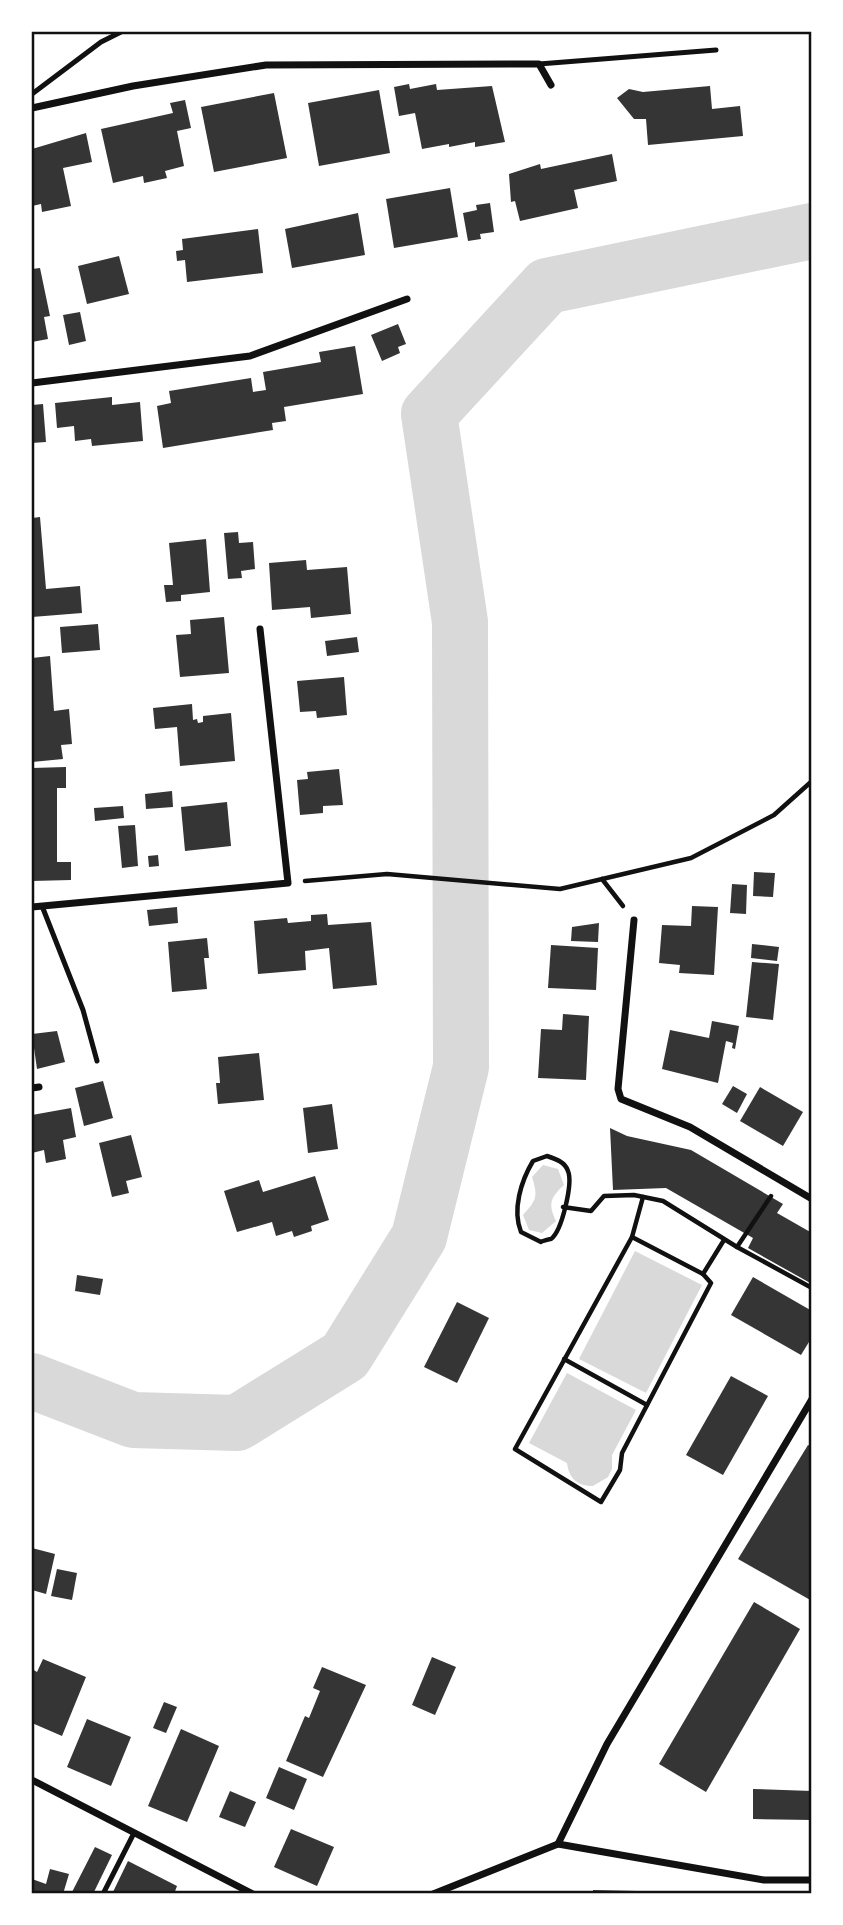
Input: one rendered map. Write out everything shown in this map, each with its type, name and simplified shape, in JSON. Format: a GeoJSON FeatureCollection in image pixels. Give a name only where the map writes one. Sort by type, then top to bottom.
{"type":"FeatureCollection","features":[{"type":"Feature","properties":{"kind":"street"},"geometry":{"type":"LineString","coordinates":[[32,108],[133,86],[267,65],[539,64],[551,85]]}},
{"type":"Feature","properties":{"kind":"street"},"geometry":{"type":"LineString","coordinates":[[32,383],[250,356],[407,299]]}},
{"type":"Feature","properties":{"kind":"street"},"geometry":{"type":"LineString","coordinates":[[32,907],[288,883],[260,629]]}},
{"type":"Feature","properties":{"kind":"street"},"geometry":{"type":"LineString","coordinates":[[634,920],[618,1089],[621,1099],[690,1126],[811,1199]]}},
{"type":"Feature","properties":{"kind":"street"},"geometry":{"type":"LineString","coordinates":[[558,1844],[607,1744],[811,1399]]}},
{"type":"Feature","properties":{"kind":"street"},"geometry":{"type":"LineString","coordinates":[[32,1780],[253,1894]]}},
{"type":"Feature","properties":{"kind":"street"},"geometry":{"type":"LineString","coordinates":[[433,1894],[558,1844],[764,1880],[811,1880]]}},
{"type":"Feature","properties":{"kind":"lane"},"geometry":{"type":"LineString","coordinates":[[32,94],[101,42],[121,32]]}},
{"type":"Feature","properties":{"kind":"lane"},"geometry":{"type":"LineString","coordinates":[[539,64],[716,50]]}},
{"type":"Feature","properties":{"kind":"lane"},"geometry":{"type":"LineString","coordinates":[[41,906],[83,1010],[97,1062]]}},
{"type":"Feature","properties":{"kind":"lane"},"geometry":{"type":"LineString","coordinates":[[103,1894],[134,1833]]}},
{"type":"Feature","properties":{"kind":"path"},"geometry":{"type":"LineString","coordinates":[[288,883],[387,874],[560,889],[691,859],[774,815],[811,780]]}},
{"type":"Feature","properties":{"kind":"path"},"geometry":{"type":"LineString","coordinates":[[602,879],[634,920]]}},
{"type":"Feature","properties":{"kind":"path"},"geometry":{"type":"LineString","coordinates":[[547,1156],[560,1160],[568,1170],[570,1184],[563,1207],[560,1228],[551,1239],[541,1242],[521,1233],[516,1219],[525,1175],[533,1161],[547,1156]]}},
{"type":"Feature","properties":{"kind":"path"},"geometry":{"type":"LineString","coordinates":[[563,1207],[590,1211],[604,1196],[643,1197],[663,1201],[724,1240],[811,1288]]}},
{"type":"Feature","properties":{"kind":"path"},"geometry":{"type":"LineString","coordinates":[[632,1237],[704,1274],[711,1283],[622,1453],[620,1470],[601,1502],[515,1448],[632,1237],[643,1197]]}},
{"type":"Feature","properties":{"kind":"path"},"geometry":{"type":"LineString","coordinates":[[737,1247],[763,1205]]}},
{"type":"Feature","properties":{"kind":"path"},"geometry":{"type":"LineString","coordinates":[[704,1274],[724,1240]]}},
{"type":"Feature","properties":{"kind":"path"},"geometry":{"type":"LineString","coordinates":[[564,1359],[647,1405]]}},
{"type":"Feature","properties":{"kind":"shaded area"},"geometry":{"type":"Polygon","coordinates":[[[543,1165],[558,1169],[564,1185],[552,1202],[556,1221],[542,1233],[529,1230],[523,1215],[535,1198],[532,1177],[543,1165]]]}},
{"type":"Feature","properties":{"kind":"shaded area"},"geometry":{"type":"Polygon","coordinates":[[[635,1251],[702,1285],[646,1393],[579,1359],[635,1251]]]}},
{"type":"Feature","properties":{"kind":"shaded area"},"geometry":{"type":"Polygon","coordinates":[[[567,1373],[636,1410],[612,1455],[612,1469],[608,1477],[593,1486],[579,1483],[572,1477],[567,1463],[529,1443],[567,1373]]]}},
{"type":"Feature","properties":{"kind":"building"},"geometry":{"type":"Polygon","coordinates":[[[409,84],[410,89],[436,84],[437,90],[492,86],[505,142],[475,147],[475,142],[449,147],[449,144],[422,149],[415,113],[399,116],[394,87],[409,84]]]}},
{"type":"Feature","properties":{"kind":"building"},"geometry":{"type":"Polygon","coordinates":[[[710,86],[712,109],[740,106],[743,136],[648,145],[646,119],[634,119],[617,98],[629,89],[643,92],[710,86]]]}},
{"type":"Feature","properties":{"kind":"building"},"geometry":{"type":"Polygon","coordinates":[[[379,90],[390,153],[319,166],[308,103],[379,90]]]}},
{"type":"Feature","properties":{"kind":"building"},"geometry":{"type":"Polygon","coordinates":[[[274,93],[287,158],[214,172],[201,107],[274,93]]]}},
{"type":"Feature","properties":{"kind":"building"},"geometry":{"type":"Polygon","coordinates":[[[185,100],[191,128],[177,131],[184,166],[165,171],[167,178],[144,183],[143,176],[113,183],[101,129],[173,113],[170,103],[185,100]]]}},
{"type":"Feature","properties":{"kind":"building"},"geometry":{"type":"Polygon","coordinates":[[[86,133],[92,162],[63,168],[71,206],[42,212],[41,204],[32,206],[32,149],[86,133]]]}},
{"type":"Feature","properties":{"kind":"building"},"geometry":{"type":"Polygon","coordinates":[[[612,154],[617,181],[574,190],[578,208],[520,221],[515,201],[511,202],[509,174],[540,164],[541,169],[612,154]]]}},
{"type":"Feature","properties":{"kind":"building"},"geometry":{"type":"Polygon","coordinates":[[[450,188],[458,237],[394,248],[386,199],[450,188]]]}},
{"type":"Feature","properties":{"kind":"building"},"geometry":{"type":"Polygon","coordinates":[[[490,203],[494,232],[480,234],[481,239],[468,241],[463,213],[477,210],[476,205],[490,203]]]}},
{"type":"Feature","properties":{"kind":"building"},"geometry":{"type":"Polygon","coordinates":[[[358,213],[365,255],[292,268],[285,229],[358,213]]]}},
{"type":"Feature","properties":{"kind":"building"},"geometry":{"type":"Polygon","coordinates":[[[258,229],[263,273],[187,282],[185,260],[177,261],[176,251],[183,250],[182,239],[258,229]]]}},
{"type":"Feature","properties":{"kind":"building"},"geometry":{"type":"Polygon","coordinates":[[[119,256],[129,294],[87,304],[78,266],[119,256]]]}},
{"type":"Feature","properties":{"kind":"building"},"geometry":{"type":"Polygon","coordinates":[[[40,268],[50,316],[44,317],[48,339],[32,342],[32,269],[40,268]]]}},
{"type":"Feature","properties":{"kind":"building"},"geometry":{"type":"Polygon","coordinates":[[[80,312],[86,341],[69,345],[63,315],[80,312]]]}},
{"type":"Feature","properties":{"kind":"building"},"geometry":{"type":"Polygon","coordinates":[[[398,324],[406,344],[398,347],[400,353],[382,361],[371,335],[398,324]]]}},
{"type":"Feature","properties":{"kind":"building"},"geometry":{"type":"Polygon","coordinates":[[[355,346],[363,394],[284,407],[286,421],[272,423],[273,430],[163,448],[157,406],[171,403],[169,391],[251,378],[253,392],[266,390],[263,372],[321,362],[319,352],[355,346]]]}},
{"type":"Feature","properties":{"kind":"building"},"geometry":{"type":"Polygon","coordinates":[[[112,397],[112,405],[140,402],[143,441],[92,446],[91,439],[75,441],[74,426],[57,428],[55,403],[112,397]]]}},
{"type":"Feature","properties":{"kind":"building"},"geometry":{"type":"Polygon","coordinates":[[[43,404],[46,442],[32,443],[32,405],[43,404]]]}},
{"type":"Feature","properties":{"kind":"building"},"geometry":{"type":"Polygon","coordinates":[[[40,517],[46,589],[80,586],[82,613],[32,617],[32,518],[40,517]]]}},
{"type":"Feature","properties":{"kind":"building"},"geometry":{"type":"Polygon","coordinates":[[[238,532],[239,543],[253,542],[255,569],[241,571],[242,578],[228,579],[224,533],[238,532]]]}},
{"type":"Feature","properties":{"kind":"building"},"geometry":{"type":"Polygon","coordinates":[[[206,539],[210,592],[181,595],[181,601],[166,602],[164,585],[173,585],[169,543],[206,539]]]}},
{"type":"Feature","properties":{"kind":"building"},"geometry":{"type":"Polygon","coordinates":[[[306,560],[307,570],[347,567],[351,614],[311,618],[310,607],[272,610],[269,563],[306,560]]]}},
{"type":"Feature","properties":{"kind":"building"},"geometry":{"type":"Polygon","coordinates":[[[224,617],[229,673],[180,677],[176,635],[191,634],[190,620],[224,617]]]}},
{"type":"Feature","properties":{"kind":"building"},"geometry":{"type":"Polygon","coordinates":[[[98,624],[100,650],[62,653],[60,627],[98,624]]]}},
{"type":"Feature","properties":{"kind":"building"},"geometry":{"type":"Polygon","coordinates":[[[357,637],[359,652],[327,656],[325,641],[357,637]]]}},
{"type":"Feature","properties":{"kind":"building"},"geometry":{"type":"Polygon","coordinates":[[[50,656],[54,711],[69,709],[72,744],[61,745],[63,759],[32,762],[32,658],[50,656]]]}},
{"type":"Feature","properties":{"kind":"building"},"geometry":{"type":"Polygon","coordinates":[[[344,677],[347,715],[317,718],[316,711],[300,712],[297,681],[344,677]]]}},
{"type":"Feature","properties":{"kind":"building"},"geometry":{"type":"Polygon","coordinates":[[[192,704],[193,720],[197,719],[198,723],[203,722],[203,716],[231,713],[235,761],[180,766],[177,727],[155,729],[153,708],[192,704]]]}},
{"type":"Feature","properties":{"kind":"building"},"geometry":{"type":"Polygon","coordinates":[[[66,767],[66,788],[57,788],[57,862],[71,862],[71,880],[32,881],[32,768],[66,767]]]}},
{"type":"Feature","properties":{"kind":"building"},"geometry":{"type":"Polygon","coordinates":[[[339,769],[343,805],[323,806],[323,813],[300,815],[297,780],[308,779],[307,772],[339,769]]]}},
{"type":"Feature","properties":{"kind":"building"},"geometry":{"type":"Polygon","coordinates":[[[172,791],[173,807],[146,809],[145,794],[172,791]]]}},
{"type":"Feature","properties":{"kind":"building"},"geometry":{"type":"Polygon","coordinates":[[[227,802],[231,846],[185,851],[181,807],[227,802]]]}},
{"type":"Feature","properties":{"kind":"building"},"geometry":{"type":"Polygon","coordinates":[[[123,806],[124,818],[95,821],[94,808],[123,806]]]}},
{"type":"Feature","properties":{"kind":"building"},"geometry":{"type":"Polygon","coordinates":[[[135,825],[138,866],[122,868],[118,826],[135,825]]]}},
{"type":"Feature","properties":{"kind":"building"},"geometry":{"type":"Polygon","coordinates":[[[158,855],[159,866],[149,867],[148,856],[158,855]]]}},
{"type":"Feature","properties":{"kind":"building"},"geometry":{"type":"Polygon","coordinates":[[[754,872],[775,873],[773,897],[753,896],[754,872]]]}},
{"type":"Feature","properties":{"kind":"building"},"geometry":{"type":"Polygon","coordinates":[[[732,884],[747,885],[746,914],[730,913],[732,884]]]}},
{"type":"Feature","properties":{"kind":"building"},"geometry":{"type":"Polygon","coordinates":[[[692,906],[718,907],[714,975],[679,973],[680,965],[659,963],[662,925],[691,926],[692,906]]]}},
{"type":"Feature","properties":{"kind":"building"},"geometry":{"type":"Polygon","coordinates":[[[177,907],[178,923],[149,926],[147,910],[177,907]]]}},
{"type":"Feature","properties":{"kind":"building"},"geometry":{"type":"Polygon","coordinates":[[[327,914],[328,925],[371,922],[377,985],[333,989],[329,948],[305,951],[306,970],[258,974],[254,921],[287,918],[288,923],[311,921],[311,915],[327,914]]]}},
{"type":"Feature","properties":{"kind":"building"},"geometry":{"type":"Polygon","coordinates":[[[599,923],[598,942],[571,941],[572,927],[599,923]]]}},
{"type":"Feature","properties":{"kind":"building"},"geometry":{"type":"Polygon","coordinates":[[[207,938],[209,958],[204,958],[207,989],[172,992],[168,942],[207,938]]]}},
{"type":"Feature","properties":{"kind":"building"},"geometry":{"type":"Polygon","coordinates":[[[752,944],[779,947],[777,961],[751,958],[752,944]]]}},
{"type":"Feature","properties":{"kind":"building"},"geometry":{"type":"Polygon","coordinates":[[[551,945],[598,948],[596,990],[548,988],[551,945]]]}},
{"type":"Feature","properties":{"kind":"building"},"geometry":{"type":"Polygon","coordinates":[[[752,962],[779,964],[773,1020],[746,1017],[752,962]]]}},
{"type":"Feature","properties":{"kind":"building"},"geometry":{"type":"Polygon","coordinates":[[[563,1014],[589,1016],[586,1080],[538,1078],[541,1029],[562,1030],[563,1014]]]}},
{"type":"Feature","properties":{"kind":"building"},"geometry":{"type":"Polygon","coordinates":[[[712,1021],[739,1026],[735,1049],[732,1048],[733,1043],[726,1041],[718,1083],[662,1069],[670,1030],[709,1038],[712,1021]]]}},
{"type":"Feature","properties":{"kind":"building"},"geometry":{"type":"Polygon","coordinates":[[[57,1031],[65,1062],[37,1069],[32,1034],[57,1031]]]}},
{"type":"Feature","properties":{"kind":"building"},"geometry":{"type":"Polygon","coordinates":[[[259,1053],[264,1100],[218,1104],[218,1057],[259,1053]]]}},
{"type":"Feature","properties":{"kind":"building"},"geometry":{"type":"Polygon","coordinates":[[[103,1081],[113,1118],[84,1126],[75,1088],[103,1081]]]}},
{"type":"Feature","properties":{"kind":"building"},"geometry":{"type":"Polygon","coordinates":[[[733,1086],[747,1094],[737,1113],[722,1104],[733,1086]]]}},
{"type":"Feature","properties":{"kind":"building"},"geometry":{"type":"Polygon","coordinates":[[[760,1087],[803,1112],[783,1146],[740,1121],[760,1087]]]}},
{"type":"Feature","properties":{"kind":"building"},"geometry":{"type":"Polygon","coordinates":[[[332,1104],[338,1149],[308,1153],[303,1108],[332,1104]]]}},
{"type":"Feature","properties":{"kind":"building"},"geometry":{"type":"Polygon","coordinates":[[[71,1108],[76,1137],[63,1140],[66,1159],[46,1163],[44,1150],[32,1153],[32,1115],[71,1108]]]}},
{"type":"Feature","properties":{"kind":"building"},"geometry":{"type":"Polygon","coordinates":[[[610,1128],[627,1136],[691,1150],[783,1204],[777,1213],[812,1233],[812,1284],[748,1248],[753,1238],[666,1188],[613,1190],[610,1128]]]}},
{"type":"Feature","properties":{"kind":"building"},"geometry":{"type":"Polygon","coordinates":[[[131,1135],[142,1177],[126,1181],[129,1193],[112,1197],[99,1143],[131,1135]]]}},
{"type":"Feature","properties":{"kind":"building"},"geometry":{"type":"Polygon","coordinates":[[[315,1176],[329,1220],[311,1226],[312,1231],[294,1237],[292,1231],[276,1236],[272,1222],[237,1232],[224,1191],[259,1180],[263,1192],[315,1176]]]}},
{"type":"Feature","properties":{"kind":"building"},"geometry":{"type":"Polygon","coordinates":[[[77,1275],[103,1279],[100,1295],[75,1291],[77,1275]]]}},
{"type":"Feature","properties":{"kind":"building"},"geometry":{"type":"Polygon","coordinates":[[[753,1277],[812,1311],[812,1337],[801,1355],[731,1315],[753,1277]]]}},
{"type":"Feature","properties":{"kind":"building"},"geometry":{"type":"Polygon","coordinates":[[[457,1302],[489,1318],[457,1383],[424,1367],[457,1302]]]}},
{"type":"Feature","properties":{"kind":"building"},"geometry":{"type":"Polygon","coordinates":[[[731,1376],[768,1396],[723,1475],[686,1455],[731,1376]]]}},
{"type":"Feature","properties":{"kind":"building"},"geometry":{"type":"Polygon","coordinates":[[[808,1445],[812,1447],[812,1601],[738,1559],[808,1445]]]}},
{"type":"Feature","properties":{"kind":"building"},"geometry":{"type":"Polygon","coordinates":[[[32,1548],[55,1554],[46,1594],[32,1590],[32,1548]]]}},
{"type":"Feature","properties":{"kind":"building"},"geometry":{"type":"Polygon","coordinates":[[[57,1569],[77,1573],[72,1600],[51,1596],[57,1569]]]}},
{"type":"Feature","properties":{"kind":"building"},"geometry":{"type":"Polygon","coordinates":[[[754,1602],[800,1629],[706,1792],[659,1764],[754,1602]]]}},
{"type":"Feature","properties":{"kind":"building"},"geometry":{"type":"Polygon","coordinates":[[[432,1657],[456,1667],[435,1715],[412,1705],[432,1657]]]}},
{"type":"Feature","properties":{"kind":"building"},"geometry":{"type":"Polygon","coordinates":[[[43,1659],[86,1677],[62,1736],[32,1723],[32,1669],[37,1672],[43,1659]]]}},
{"type":"Feature","properties":{"kind":"building"},"geometry":{"type":"Polygon","coordinates":[[[322,1667],[366,1685],[323,1777],[286,1761],[305,1716],[309,1718],[320,1691],[313,1688],[322,1667]]]}},
{"type":"Feature","properties":{"kind":"building"},"geometry":{"type":"Polygon","coordinates":[[[164,1702],[177,1707],[166,1733],[153,1728],[164,1702]]]}},
{"type":"Feature","properties":{"kind":"building"},"geometry":{"type":"Polygon","coordinates":[[[87,1719],[131,1737],[111,1786],[67,1767],[87,1719]]]}},
{"type":"Feature","properties":{"kind":"building"},"geometry":{"type":"Polygon","coordinates":[[[181,1729],[219,1746],[187,1822],[148,1806],[181,1729]]]}},
{"type":"Feature","properties":{"kind":"building"},"geometry":{"type":"Polygon","coordinates":[[[279,1767],[307,1779],[294,1810],[266,1798],[279,1767]]]}},
{"type":"Feature","properties":{"kind":"building"},"geometry":{"type":"Polygon","coordinates":[[[753,1789],[812,1791],[812,1820],[753,1819],[753,1789]]]}},
{"type":"Feature","properties":{"kind":"building"},"geometry":{"type":"Polygon","coordinates":[[[230,1791],[256,1802],[245,1827],[219,1817],[230,1791]]]}},
{"type":"Feature","properties":{"kind":"building"},"geometry":{"type":"Polygon","coordinates":[[[291,1829],[334,1847],[317,1886],[274,1867],[291,1829]]]}},
{"type":"Feature","properties":{"kind":"building"},"geometry":{"type":"Polygon","coordinates":[[[95,1847],[112,1855],[93,1894],[71,1894],[95,1847]]]}},
{"type":"Feature","properties":{"kind":"building"},"geometry":{"type":"Polygon","coordinates":[[[128,1861],[177,1886],[174,1894],[112,1894],[128,1861]]]}},
{"type":"Feature","properties":{"kind":"building"},"geometry":{"type":"Polygon","coordinates":[[[50,1869],[69,1874],[63,1894],[32,1894],[32,1879],[46,1884],[50,1869]]]}},
{"type":"Feature","properties":{"kind":"building"},"geometry":{"type":"Polygon","coordinates":[[[593,1890],[637,1891],[637,1894],[593,1894],[593,1890]]]}},
{"type":"Feature","properties":{"kind":"waterway"},"geometry":{"type":"LineString","coordinates":[[32,1381],[133,1420],[237,1423],[345,1356],[419,1237],[461,1067],[460,622],[429,414],[547,286],[812,231]]}}]}
